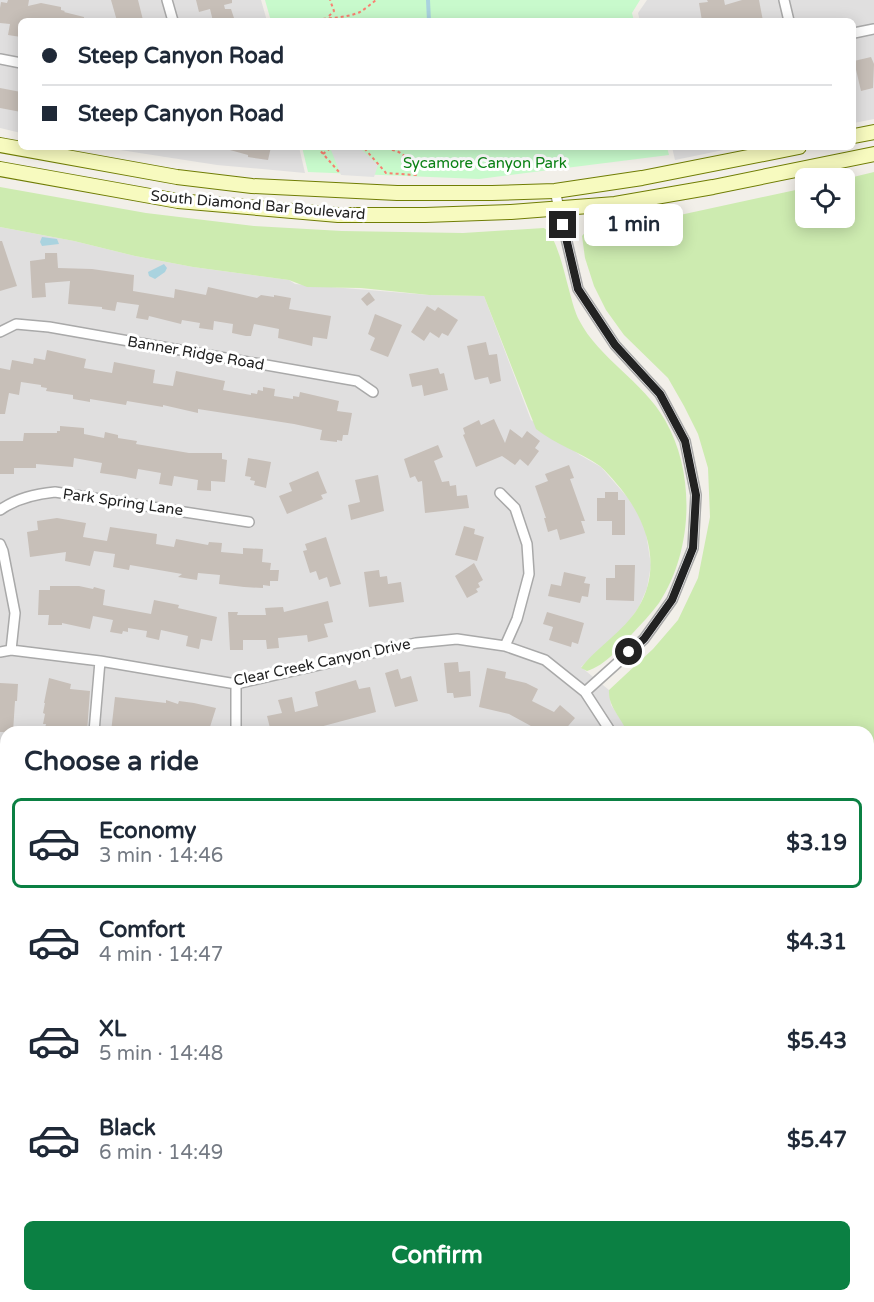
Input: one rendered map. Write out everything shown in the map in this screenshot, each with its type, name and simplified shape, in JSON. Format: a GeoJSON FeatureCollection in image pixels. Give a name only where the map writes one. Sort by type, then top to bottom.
{"type":"FeatureCollection","features":[{"type":"Feature","properties":{"kind":"main road"},"geometry":{"type":"LineString","coordinates":[[856,136],[874,132]]}},
{"type":"Feature","properties":{"kind":"main road","name":"South Diamond Bar Boulevard"},"geometry":{"type":"LineString","coordinates":[[0,145],[18,148]]}},
{"type":"Feature","properties":{"kind":"main road","name":"South Diamond Bar Boulevard"},"geometry":{"type":"LineString","coordinates":[[28,150],[177,177],[252,186],[397,193],[555,191],[642,178],[784,150]]}},
{"type":"Feature","properties":{"kind":"main road","name":"South Diamond Bar Boulevard"},"geometry":{"type":"LineString","coordinates":[[0,169],[178,201],[338,215],[436,215],[615,204],[713,187],[874,154]]}},
{"type":"Feature","properties":{"kind":"street"},"geometry":{"type":"LineString","coordinates":[[167,0],[172,18]]}},
{"type":"Feature","properties":{"kind":"street"},"geometry":{"type":"LineString","coordinates":[[784,0],[788,18]]}},
{"type":"Feature","properties":{"kind":"street"},"geometry":{"type":"LineString","coordinates":[[856,33],[874,29]]}},
{"type":"Feature","properties":{"kind":"street"},"geometry":{"type":"LineString","coordinates":[[0,59],[18,62]]}},
{"type":"Feature","properties":{"kind":"street"},"geometry":{"type":"LineString","coordinates":[[555,191],[578,289],[615,345],[660,394],[685,441],[696,495],[693,548],[672,600],[644,639],[585,692]]}},
{"type":"Feature","properties":{"kind":"street","name":"Banner Ridge Road"},"geometry":{"type":"LineString","coordinates":[[0,332],[16,324],[49,327],[357,381],[373,392]]}},
{"type":"Feature","properties":{"kind":"street","name":"Park Spring Lane"},"geometry":{"type":"LineString","coordinates":[[0,510],[33,495],[55,492],[249,522]]}},
{"type":"Feature","properties":{"kind":"street"},"geometry":{"type":"LineString","coordinates":[[500,493],[515,508],[527,544],[529,574],[517,619],[505,646]]}},
{"type":"Feature","properties":{"kind":"street"},"geometry":{"type":"LineString","coordinates":[[0,544],[15,613],[11,650]]}},
{"type":"Feature","properties":{"kind":"street","name":"Clear Creek Canyon Drive"},"geometry":{"type":"LineString","coordinates":[[0,652],[11,650],[100,661],[236,684],[417,643],[457,639],[505,646],[545,660],[585,692],[607,726]]}},
{"type":"Feature","properties":{"kind":"street"},"geometry":{"type":"LineString","coordinates":[[95,726],[100,661]]}},
{"type":"Feature","properties":{"kind":"street"},"geometry":{"type":"LineString","coordinates":[[236,684],[236,726]]}},
{"type":"Feature","properties":{"kind":"path"},"geometry":{"type":"LineString","coordinates":[[329,16],[334,11],[330,0]]}},
{"type":"Feature","properties":{"kind":"path"},"geometry":{"type":"LineString","coordinates":[[322,18],[329,16],[338,18],[362,11],[376,0]]}},
{"type":"Feature","properties":{"kind":"path"},"geometry":{"type":"LineString","coordinates":[[320,150],[339,172]]}},
{"type":"Feature","properties":{"kind":"path"},"geometry":{"type":"LineString","coordinates":[[323,154],[328,150]]}},
{"type":"Feature","properties":{"kind":"path"},"geometry":{"type":"LineString","coordinates":[[365,150],[386,173],[416,175],[409,161],[392,150]]}},
{"type":"Feature","properties":{"kind":"shaded area"},"geometry":{"type":"Polygon","coordinates":[[[0,0],[261,0],[266,18],[18,18],[18,132],[0,128],[0,0]]]}},
{"type":"Feature","properties":{"kind":"shaded area"},"geometry":{"type":"Polygon","coordinates":[[[647,0],[874,0],[874,119],[856,123],[856,18],[639,18],[638,13],[647,0]]]}},
{"type":"Feature","properties":{"kind":"shaded area"},"geometry":{"type":"Polygon","coordinates":[[[120,150],[300,150],[305,173],[217,165],[120,150]]]}},
{"type":"Feature","properties":{"kind":"shaded area"},"geometry":{"type":"Polygon","coordinates":[[[331,150],[362,150],[378,165],[374,177],[341,175],[331,150]]]}},
{"type":"Feature","properties":{"kind":"shaded area"},"geometry":{"type":"Polygon","coordinates":[[[673,150],[723,150],[675,160],[673,150]]]}},
{"type":"Feature","properties":{"kind":"shaded area"},"geometry":{"type":"Polygon","coordinates":[[[0,227],[74,241],[135,256],[193,267],[289,280],[295,284],[429,295],[484,296],[531,420],[601,467],[635,506],[645,527],[651,565],[647,588],[639,607],[626,625],[581,667],[609,690],[611,705],[625,726],[0,726],[0,227]]]}},
{"type":"Feature","properties":{"kind":"green space"},"geometry":{"type":"Polygon","coordinates":[[[265,0],[640,0],[632,13],[633,18],[270,18],[265,0]]]}},
{"type":"Feature","properties":{"kind":"green space","name":"Sycamore Canyon Park"},"geometry":{"type":"Polygon","coordinates":[[[303,150],[668,150],[669,155],[479,179],[308,172],[303,150]]]}},
{"type":"Feature","properties":{"kind":"green space"},"geometry":{"type":"Polygon","coordinates":[[[874,172],[874,726],[623,726],[613,707],[609,690],[653,649],[678,620],[698,578],[710,517],[708,468],[698,434],[668,378],[624,335],[606,310],[594,286],[585,258],[582,236],[590,227],[680,215],[795,190],[795,228],[855,228],[855,177],[874,172]]]}},
{"type":"Feature","properties":{"kind":"green space"},"geometry":{"type":"Polygon","coordinates":[[[0,187],[146,213],[254,226],[342,231],[463,233],[544,228],[550,234],[560,256],[579,320],[598,347],[656,406],[675,441],[686,488],[684,536],[679,560],[659,603],[606,660],[587,671],[581,668],[632,617],[638,608],[646,592],[650,576],[648,542],[643,526],[627,496],[606,472],[592,461],[536,429],[484,296],[307,287],[289,280],[193,267],[0,227],[0,187]]]}},
{"type":"Feature","properties":{"kind":"water"},"geometry":{"type":"Polygon","coordinates":[[[42,237],[57,239],[59,244],[42,246],[40,242],[42,237]]]}},
{"type":"Feature","properties":{"kind":"water"},"geometry":{"type":"Polygon","coordinates":[[[164,264],[167,268],[165,272],[155,279],[149,276],[148,272],[164,264]]]}},
{"type":"Feature","properties":{"kind":"building"},"geometry":{"type":"Polygon","coordinates":[[[8,0],[29,0],[28,6],[41,3],[61,7],[64,12],[84,18],[18,18],[18,37],[8,35],[10,24],[0,23],[1,2],[7,3],[8,0]]]}},
{"type":"Feature","properties":{"kind":"building"},"geometry":{"type":"Polygon","coordinates":[[[111,0],[138,0],[142,18],[116,18],[111,0]]]}},
{"type":"Feature","properties":{"kind":"building"},"geometry":{"type":"Polygon","coordinates":[[[196,0],[232,0],[232,3],[224,5],[225,9],[231,9],[234,18],[212,18],[210,9],[199,12],[196,0]]]}},
{"type":"Feature","properties":{"kind":"building"},"geometry":{"type":"Polygon","coordinates":[[[707,0],[724,0],[725,5],[742,0],[759,0],[762,18],[702,18],[699,3],[708,2],[707,0]]]}},
{"type":"Feature","properties":{"kind":"building"},"geometry":{"type":"Polygon","coordinates":[[[871,57],[874,64],[873,88],[861,91],[856,61],[871,57]]]}},
{"type":"Feature","properties":{"kind":"building"},"geometry":{"type":"Polygon","coordinates":[[[0,88],[18,91],[18,111],[0,108],[0,88]]]}},
{"type":"Feature","properties":{"kind":"building"},"geometry":{"type":"Polygon","coordinates":[[[230,150],[270,150],[268,160],[248,157],[248,155],[230,150]]]}},
{"type":"Feature","properties":{"kind":"building"},"geometry":{"type":"Polygon","coordinates":[[[0,241],[2,241],[17,286],[0,291],[0,241]]]}},
{"type":"Feature","properties":{"kind":"building"},"geometry":{"type":"Polygon","coordinates":[[[45,253],[57,253],[58,268],[92,269],[134,275],[133,291],[174,298],[175,289],[206,295],[208,287],[257,298],[261,295],[274,297],[274,295],[291,298],[289,309],[331,316],[327,339],[313,337],[312,346],[278,338],[279,329],[254,324],[251,336],[246,336],[232,333],[233,324],[214,321],[213,330],[199,328],[200,323],[182,320],[181,324],[149,316],[148,320],[136,318],[139,305],[117,302],[115,311],[102,309],[102,307],[68,304],[70,281],[45,283],[46,297],[32,298],[30,261],[45,259],[45,253]]]}},
{"type":"Feature","properties":{"kind":"building"},"geometry":{"type":"Polygon","coordinates":[[[369,292],[375,300],[367,306],[361,299],[369,292]]]}},
{"type":"Feature","properties":{"kind":"building"},"geometry":{"type":"Polygon","coordinates":[[[427,306],[435,311],[438,307],[458,320],[448,336],[442,333],[439,338],[430,332],[424,341],[411,332],[427,306]]]}},
{"type":"Feature","properties":{"kind":"building"},"geometry":{"type":"Polygon","coordinates":[[[375,314],[402,325],[388,357],[370,350],[375,338],[368,334],[375,314]]]}},
{"type":"Feature","properties":{"kind":"building"},"geometry":{"type":"Polygon","coordinates":[[[486,342],[489,355],[497,354],[501,381],[490,384],[488,377],[475,380],[467,346],[486,342]]]}},
{"type":"Feature","properties":{"kind":"building"},"geometry":{"type":"Polygon","coordinates":[[[47,350],[86,359],[84,368],[112,373],[114,362],[155,370],[153,383],[173,386],[176,371],[225,381],[223,390],[251,395],[251,393],[257,394],[258,390],[263,391],[263,387],[275,389],[274,396],[293,399],[293,396],[299,397],[300,392],[339,401],[337,411],[352,413],[348,435],[343,435],[342,441],[337,440],[337,442],[320,440],[322,430],[294,424],[198,409],[198,413],[163,405],[163,407],[127,401],[126,405],[90,399],[90,402],[73,399],[73,395],[46,391],[47,388],[41,385],[21,382],[19,395],[9,393],[5,414],[0,414],[0,368],[10,370],[12,360],[33,364],[34,358],[45,360],[47,350]]]}},
{"type":"Feature","properties":{"kind":"building"},"geometry":{"type":"Polygon","coordinates":[[[438,368],[440,374],[444,373],[448,390],[424,396],[422,385],[412,387],[409,374],[438,368]]]}},
{"type":"Feature","properties":{"kind":"building"},"geometry":{"type":"Polygon","coordinates":[[[494,419],[505,443],[510,429],[522,438],[527,431],[540,441],[535,448],[539,451],[528,466],[520,459],[515,465],[502,456],[476,467],[463,435],[465,434],[463,428],[479,420],[481,425],[494,419]]]}},
{"type":"Feature","properties":{"kind":"building"},"geometry":{"type":"Polygon","coordinates":[[[60,426],[84,428],[84,434],[104,438],[105,432],[118,435],[118,438],[137,441],[136,444],[189,453],[222,453],[222,459],[227,460],[225,482],[211,481],[211,491],[197,490],[198,480],[174,476],[172,486],[159,484],[161,473],[138,469],[136,479],[100,473],[102,463],[74,458],[73,467],[36,464],[36,468],[14,468],[14,474],[0,474],[0,441],[23,441],[24,433],[57,433],[60,431],[60,426]]]}},
{"type":"Feature","properties":{"kind":"building"},"geometry":{"type":"Polygon","coordinates":[[[438,445],[443,457],[434,461],[442,482],[449,481],[450,486],[456,485],[457,496],[467,495],[469,508],[425,513],[422,481],[418,482],[415,476],[410,478],[404,459],[438,445]]]}},
{"type":"Feature","properties":{"kind":"building"},"geometry":{"type":"Polygon","coordinates":[[[248,458],[271,462],[266,488],[254,485],[255,481],[250,480],[251,477],[245,476],[248,458]]]}},
{"type":"Feature","properties":{"kind":"building"},"geometry":{"type":"Polygon","coordinates":[[[569,465],[574,478],[570,479],[585,521],[581,521],[585,533],[560,540],[557,529],[548,532],[544,518],[546,518],[535,486],[548,481],[545,474],[569,465]]]}},
{"type":"Feature","properties":{"kind":"building"},"geometry":{"type":"Polygon","coordinates":[[[318,471],[327,493],[321,495],[323,499],[287,514],[279,496],[292,491],[289,483],[318,471]]]}},
{"type":"Feature","properties":{"kind":"building"},"geometry":{"type":"Polygon","coordinates":[[[378,475],[384,511],[351,520],[348,505],[360,502],[355,480],[378,475]]]}},
{"type":"Feature","properties":{"kind":"building"},"geometry":{"type":"Polygon","coordinates":[[[605,492],[618,492],[618,500],[625,500],[625,535],[612,535],[612,521],[597,521],[597,498],[605,498],[605,492]]]}},
{"type":"Feature","properties":{"kind":"building"},"geometry":{"type":"Polygon","coordinates":[[[57,518],[86,523],[83,537],[107,541],[110,527],[157,534],[156,544],[174,547],[176,539],[208,545],[209,542],[222,543],[221,552],[243,554],[243,548],[263,549],[262,562],[271,563],[270,570],[279,570],[278,581],[270,581],[270,586],[263,585],[263,588],[244,587],[219,584],[220,575],[198,573],[197,580],[178,577],[182,574],[130,565],[129,570],[113,567],[115,554],[94,551],[90,566],[65,561],[66,552],[30,557],[27,532],[38,530],[37,521],[57,518]]]}},
{"type":"Feature","properties":{"kind":"building"},"geometry":{"type":"Polygon","coordinates":[[[464,526],[475,529],[474,534],[484,537],[477,561],[455,555],[464,526]]]}},
{"type":"Feature","properties":{"kind":"building"},"geometry":{"type":"Polygon","coordinates":[[[326,537],[341,584],[330,587],[327,577],[319,580],[316,571],[310,573],[303,551],[307,550],[305,544],[326,537]]]}},
{"type":"Feature","properties":{"kind":"building"},"geometry":{"type":"Polygon","coordinates":[[[474,563],[483,580],[478,583],[480,587],[476,589],[478,592],[467,598],[455,576],[474,563]]]}},
{"type":"Feature","properties":{"kind":"building"},"geometry":{"type":"Polygon","coordinates":[[[615,565],[635,565],[634,601],[606,600],[606,578],[615,578],[615,565]]]}},
{"type":"Feature","properties":{"kind":"building"},"geometry":{"type":"Polygon","coordinates":[[[379,570],[380,577],[387,576],[388,584],[401,582],[404,602],[369,607],[364,572],[379,570]]]}},
{"type":"Feature","properties":{"kind":"building"},"geometry":{"type":"Polygon","coordinates":[[[564,572],[586,577],[584,583],[590,584],[588,597],[582,596],[580,603],[548,596],[551,584],[561,586],[564,572]]]}},
{"type":"Feature","properties":{"kind":"building"},"geometry":{"type":"Polygon","coordinates":[[[50,586],[79,586],[93,589],[94,587],[105,590],[103,605],[151,614],[154,600],[217,617],[212,641],[201,639],[199,649],[186,646],[188,636],[161,630],[159,640],[146,637],[147,631],[128,628],[128,632],[123,631],[122,634],[110,632],[113,620],[93,616],[90,629],[62,623],[62,625],[48,625],[49,615],[38,615],[39,590],[50,590],[50,586]]]}},
{"type":"Feature","properties":{"kind":"building"},"geometry":{"type":"Polygon","coordinates":[[[328,601],[333,622],[324,624],[328,637],[308,642],[307,635],[278,638],[279,648],[267,649],[266,640],[243,640],[243,650],[230,650],[228,612],[238,612],[237,615],[266,615],[265,608],[283,607],[284,612],[328,601]]]}},
{"type":"Feature","properties":{"kind":"building"},"geometry":{"type":"Polygon","coordinates":[[[547,612],[584,623],[578,644],[572,642],[571,647],[549,640],[553,627],[543,624],[547,612]]]}},
{"type":"Feature","properties":{"kind":"building"},"geometry":{"type":"Polygon","coordinates":[[[458,662],[459,672],[470,671],[471,696],[454,698],[453,693],[447,693],[444,663],[458,662]]]}},
{"type":"Feature","properties":{"kind":"building"},"geometry":{"type":"Polygon","coordinates":[[[487,668],[506,672],[505,678],[526,683],[538,689],[532,701],[554,712],[560,705],[575,718],[568,726],[531,726],[509,714],[479,707],[487,668]]]}},
{"type":"Feature","properties":{"kind":"building"},"geometry":{"type":"Polygon","coordinates":[[[398,669],[401,679],[411,676],[418,701],[395,707],[385,673],[398,669]]]}},
{"type":"Feature","properties":{"kind":"building"},"geometry":{"type":"Polygon","coordinates":[[[49,678],[71,684],[70,689],[90,691],[87,726],[46,726],[46,724],[43,724],[49,678]]]}},
{"type":"Feature","properties":{"kind":"building"},"geometry":{"type":"Polygon","coordinates":[[[356,680],[359,689],[370,687],[376,712],[324,726],[270,726],[267,716],[282,713],[278,700],[292,697],[295,712],[318,706],[315,692],[356,680]]]}},
{"type":"Feature","properties":{"kind":"building"},"geometry":{"type":"Polygon","coordinates":[[[0,683],[18,684],[13,726],[0,726],[0,683]]]}},
{"type":"Feature","properties":{"kind":"building"},"geometry":{"type":"Polygon","coordinates":[[[115,697],[166,703],[166,700],[178,704],[179,701],[216,708],[210,726],[112,726],[115,697]]]}},
{"type":"Feature","properties":{"kind":"waterway"},"geometry":{"type":"LineString","coordinates":[[428,0],[429,18]]}},
{"type":"Feature","properties":{"kind":"route"},"geometry":{"type":"LineString","coordinates":[[563,225],[578,289],[615,345],[660,394],[685,441],[696,495],[693,548],[672,600],[644,639],[629,652]]}}]}
